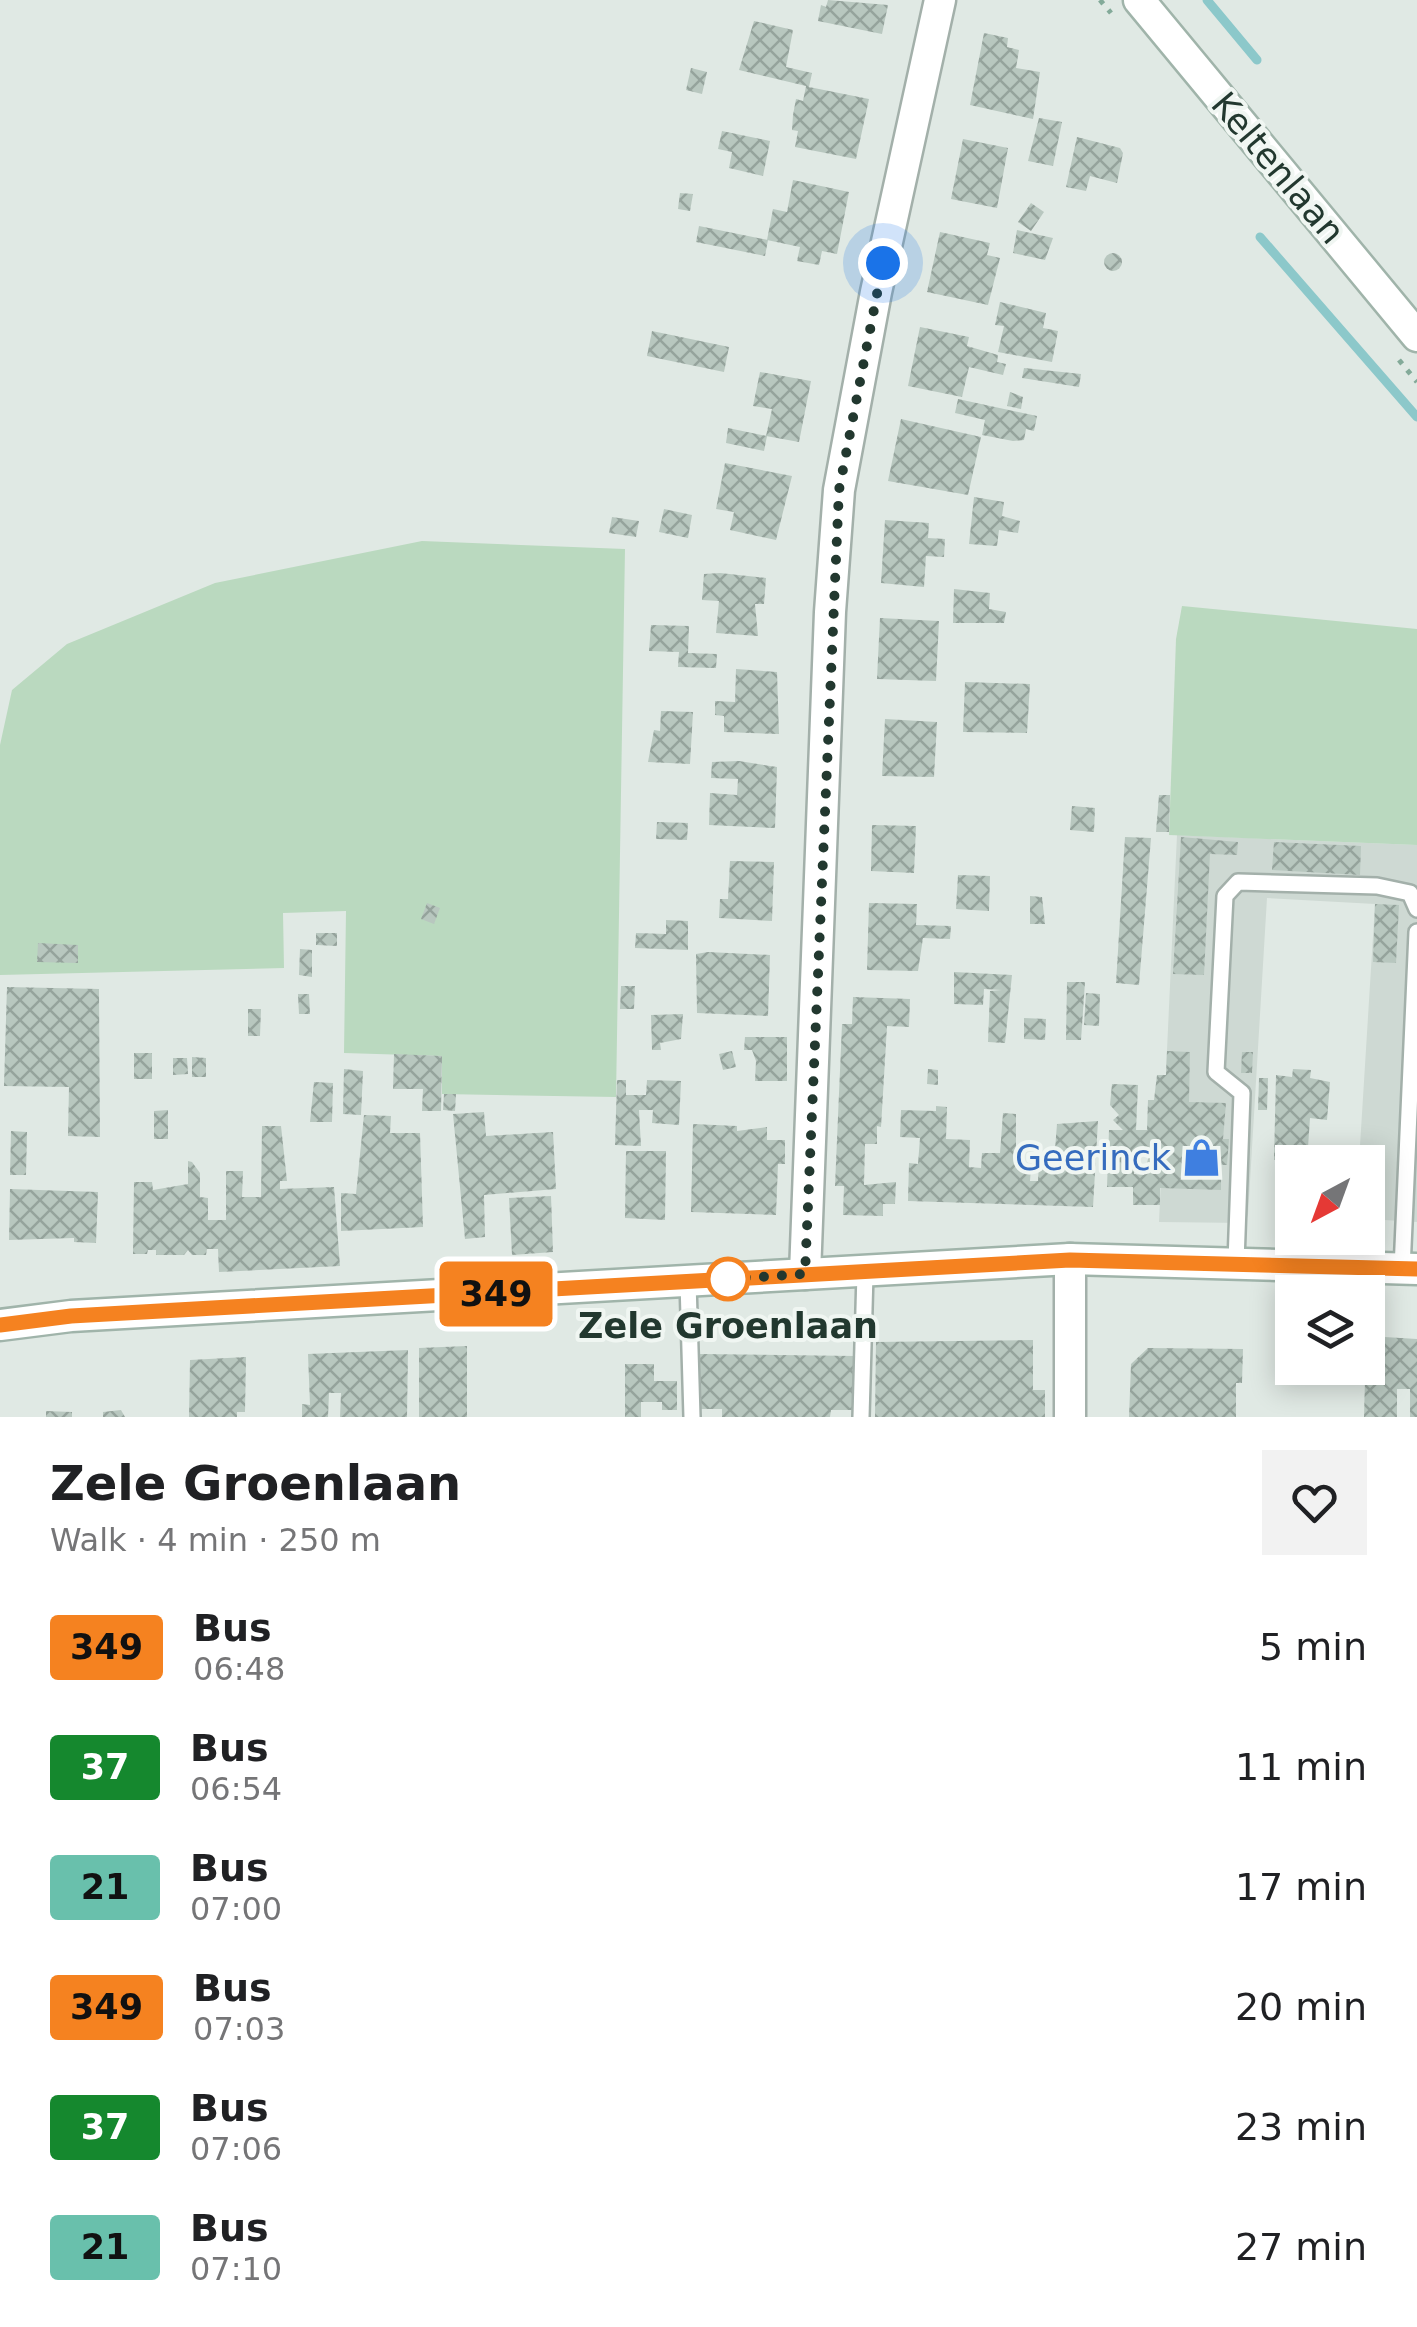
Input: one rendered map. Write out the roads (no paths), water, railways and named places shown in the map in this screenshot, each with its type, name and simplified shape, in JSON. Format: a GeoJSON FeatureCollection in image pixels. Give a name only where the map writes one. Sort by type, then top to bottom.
{"type":"FeatureCollection","features":[{"type":"Feature","properties":{"kind":"street"},"geometry":{"type":"LineString","coordinates":[[805,1274],[839,490],[876,292],[940,0]]}},
{"type":"Feature","properties":{"kind":"street","name":"Keltenlaan"},"geometry":{"type":"LineString","coordinates":[[1139,0],[1417,336]]}},
{"type":"Feature","properties":{"kind":"street"},"geometry":{"type":"LineString","coordinates":[[1070,1260],[1070,1417]]}},
{"type":"Feature","properties":{"kind":"street"},"geometry":{"type":"LineString","coordinates":[[0,1325],[71,1316],[1070,1260],[1410,1269]]}},
{"type":"Feature","properties":{"kind":"lane"},"geometry":{"type":"LineString","coordinates":[[1236,1262],[1242,1093],[1216,1072],[1225,896],[1238,882],[1377,886],[1410,893],[1417,908]]}},
{"type":"Feature","properties":{"kind":"lane"},"geometry":{"type":"LineString","coordinates":[[1410,1269],[1417,932]]}},
{"type":"Feature","properties":{"kind":"lane"},"geometry":{"type":"LineString","coordinates":[[861,1417],[865,1274]]}},
{"type":"Feature","properties":{"kind":"lane"},"geometry":{"type":"LineString","coordinates":[[688,1282],[692,1417]]}},
{"type":"Feature","properties":{"kind":"waterway"},"geometry":{"type":"LineString","coordinates":[[1207,0],[1257,60]]}},
{"type":"Feature","properties":{"kind":"waterway"},"geometry":{"type":"LineString","coordinates":[[1260,237],[1417,417]]}},
{"type":"Feature","properties":{"kind":"place","name":"Geerinck"},"geometry":{"type":"Point","coordinates":[1201,1158]}},
{"type":"Feature","properties":{"kind":"place","name":"Zele Groenlaan"},"geometry":{"type":"Point","coordinates":[728,1279]}}]}
